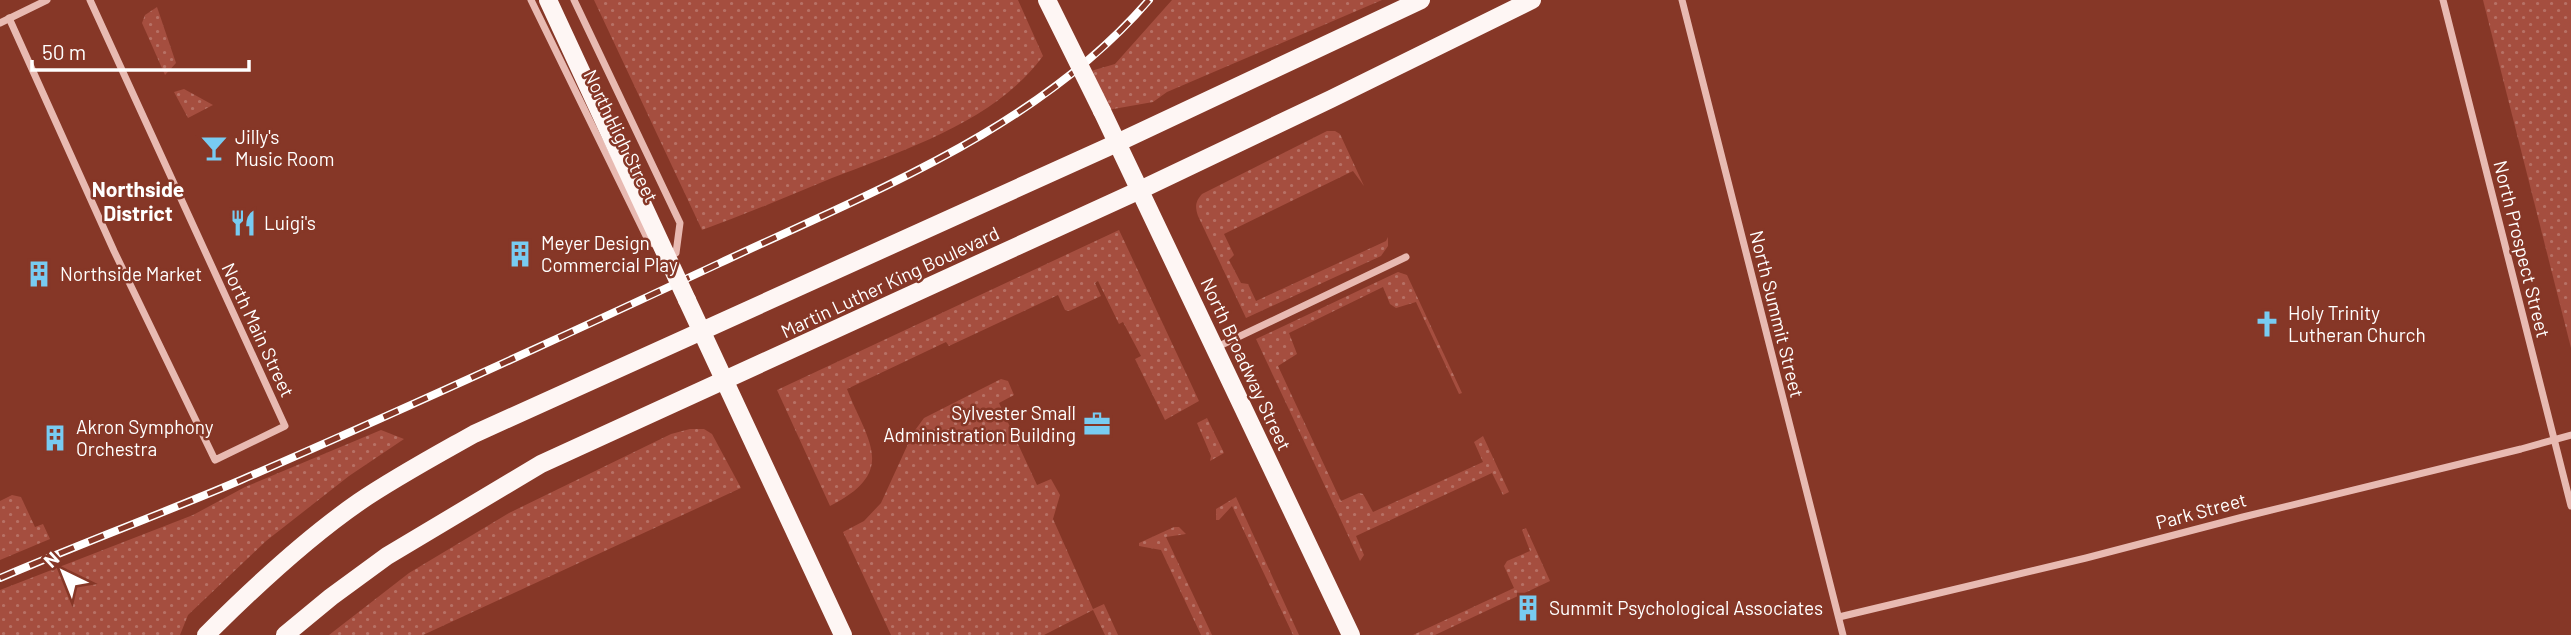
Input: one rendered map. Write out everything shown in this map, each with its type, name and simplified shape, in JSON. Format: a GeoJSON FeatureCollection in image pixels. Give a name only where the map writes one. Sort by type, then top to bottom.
{"type":"FeatureCollection","features":[{"type":"Feature","properties":{"kind":"main road"},"geometry":{"type":"LineString","coordinates":[[548,0],[843,635]]}},
{"type":"Feature","properties":{"kind":"main road","name":"North Broadway Street"},"geometry":{"type":"LineString","coordinates":[[1047,0],[1102,110],[1351,635]]}},
{"type":"Feature","properties":{"kind":"main road","name":"Martin Luther King Boulevard"},"geometry":{"type":"LineString","coordinates":[[206,635],[314,537],[357,504],[474,434],[1117,144],[1421,0]]}},
{"type":"Feature","properties":{"kind":"main road","name":"Martin Luther King Boulevard"},"geometry":{"type":"LineString","coordinates":[[285,635],[387,556],[541,464],[1140,190],[1532,0]]}},
{"type":"Feature","properties":{"kind":"street"},"geometry":{"type":"LineString","coordinates":[[0,23],[47,0]]}},
{"type":"Feature","properties":{"kind":"street","name":"North Main Street"},"geometry":{"type":"LineString","coordinates":[[9,18],[114,251],[215,460],[285,426],[90,0]]}},
{"type":"Feature","properties":{"kind":"street","name":"North High Street"},"geometry":{"type":"LineString","coordinates":[[531,0],[649,242],[676,253],[680,223],[574,0]]}},
{"type":"Feature","properties":{"kind":"street","name":"North Summit Street"},"geometry":{"type":"LineString","coordinates":[[1682,0],[1843,635]]}},
{"type":"Feature","properties":{"kind":"street","name":"North Prospect Street"},"geometry":{"type":"LineString","coordinates":[[2444,0],[2571,506]]}},
{"type":"Feature","properties":{"kind":"street"},"geometry":{"type":"LineString","coordinates":[[1215,348],[1406,257]]}},
{"type":"Feature","properties":{"kind":"street","name":"Park Street"},"geometry":{"type":"LineString","coordinates":[[1839,617],[2087,558],[2571,435]]}},
{"type":"Feature","properties":{"kind":"shaded area"},"geometry":{"type":"Polygon","coordinates":[[[594,0],[1018,0],[1043,56],[1023,79],[1000,99],[947,131],[702,230],[594,0]]]}},
{"type":"Feature","properties":{"kind":"shaded area"},"geometry":{"type":"Polygon","coordinates":[[[1172,0],[1382,0],[1167,92],[1153,102],[1102,111],[1084,73],[1115,64],[1172,0]]]}},
{"type":"Feature","properties":{"kind":"shaded area"},"geometry":{"type":"Polygon","coordinates":[[[2483,0],[2571,0],[2571,348],[2483,0]]]}},
{"type":"Feature","properties":{"kind":"shaded area"},"geometry":{"type":"Polygon","coordinates":[[[157,7],[176,63],[165,75],[142,23],[145,15],[157,7]]]}},
{"type":"Feature","properties":{"kind":"shaded area"},"geometry":{"type":"Polygon","coordinates":[[[184,89],[213,105],[188,118],[174,92],[184,89]]]}},
{"type":"Feature","properties":{"kind":"shaded area"},"geometry":{"type":"Polygon","coordinates":[[[1327,131],[1340,134],[1364,186],[1353,171],[1224,234],[1234,255],[1229,260],[1241,283],[1248,284],[1256,301],[1386,241],[1388,237],[1388,246],[1381,256],[1246,318],[1198,216],[1197,202],[1202,194],[1327,131]]]}},
{"type":"Feature","properties":{"kind":"shaded area"},"geometry":{"type":"Polygon","coordinates":[[[1119,230],[1199,401],[1165,420],[1135,359],[1141,356],[1123,322],[1119,324],[1098,281],[1095,283],[1101,296],[1069,311],[1065,310],[1058,295],[949,346],[946,342],[847,389],[869,440],[871,467],[865,480],[830,506],[777,390],[1119,230]]]}},
{"type":"Feature","properties":{"kind":"shaded area"},"geometry":{"type":"Polygon","coordinates":[[[1398,272],[1407,275],[1462,393],[1459,394],[1416,302],[1396,308],[1390,304],[1383,287],[1289,333],[1297,354],[1278,366],[1341,501],[1359,493],[1363,494],[1373,512],[1483,462],[1474,442],[1483,436],[1509,492],[1503,495],[1492,473],[1356,536],[1364,555],[1360,561],[1256,339],[1398,272]]]}},
{"type":"Feature","properties":{"kind":"shaded area"},"geometry":{"type":"Polygon","coordinates":[[[1001,379],[1008,381],[1014,395],[999,403],[1037,485],[1051,479],[1060,495],[1053,519],[1093,609],[1104,604],[1118,635],[1105,635],[1093,610],[1044,635],[891,635],[843,532],[864,521],[881,503],[913,433],[924,418],[1001,379]]]}},
{"type":"Feature","properties":{"kind":"shaded area"},"geometry":{"type":"Polygon","coordinates":[[[1207,418],[1224,453],[1210,461],[1211,456],[1197,423],[1207,418]]]}},
{"type":"Feature","properties":{"kind":"shaded area"},"geometry":{"type":"Polygon","coordinates":[[[704,429],[712,434],[741,488],[423,635],[329,635],[409,573],[509,513],[671,434],[704,429]]]}},
{"type":"Feature","properties":{"kind":"shaded area"},"geometry":{"type":"Polygon","coordinates":[[[381,430],[404,439],[349,476],[266,541],[188,615],[180,635],[0,635],[0,590],[193,515],[245,487],[381,430]]]}},
{"type":"Feature","properties":{"kind":"shaded area"},"geometry":{"type":"Polygon","coordinates":[[[12,495],[21,497],[35,527],[43,524],[50,539],[0,560],[0,501],[12,495]]]}},
{"type":"Feature","properties":{"kind":"shaded area"},"geometry":{"type":"Polygon","coordinates":[[[1236,497],[1299,635],[1293,635],[1232,506],[1216,520],[1216,509],[1236,497]]]}},
{"type":"Feature","properties":{"kind":"shaded area"},"geometry":{"type":"Polygon","coordinates":[[[1179,527],[1186,534],[1166,537],[1212,635],[1201,635],[1161,550],[1139,546],[1139,543],[1179,527]]]}},
{"type":"Feature","properties":{"kind":"shaded area"},"geometry":{"type":"Polygon","coordinates":[[[1526,528],[1550,581],[1435,635],[1413,635],[1514,588],[1504,566],[1507,561],[1530,551],[1522,530],[1526,528]]]}},
{"type":"Feature","properties":{"kind":"railway"},"geometry":{"type":"LineString","coordinates":[[0,578],[211,493],[362,427],[893,183],[1004,121],[1056,86],[1105,45],[1149,0]]}},
{"type":"Feature","properties":{"kind":"place","name":"Jilly's Music Room"},"geometry":{"type":"Point","coordinates":[214,148]}},
{"type":"Feature","properties":{"kind":"place","name":"Luigi's"},"geometry":{"type":"Point","coordinates":[243,223]}},
{"type":"Feature","properties":{"kind":"place","name":"Meyer Design Commercial Play"},"geometry":{"type":"Point","coordinates":[520,254]}},
{"type":"Feature","properties":{"kind":"place","name":"Northside Market"},"geometry":{"type":"Point","coordinates":[39,274]}},
{"type":"Feature","properties":{"kind":"place","name":"Holy Trinity Lutheran Church"},"geometry":{"type":"Point","coordinates":[2267,324]}},
{"type":"Feature","properties":{"kind":"place","name":"Sylvester Small Administration Building"},"geometry":{"type":"Point","coordinates":[1097,424]}},
{"type":"Feature","properties":{"kind":"place","name":"Akron Symphony Orchestra"},"geometry":{"type":"Point","coordinates":[55,438]}},
{"type":"Feature","properties":{"kind":"place","name":"Summit Psychological Associates"},"geometry":{"type":"Point","coordinates":[1528,608]}},
{"type":"Feature","properties":{"kind":"district","name":"Northside District"},"geometry":{"type":"Point","coordinates":[138,202]}}]}
